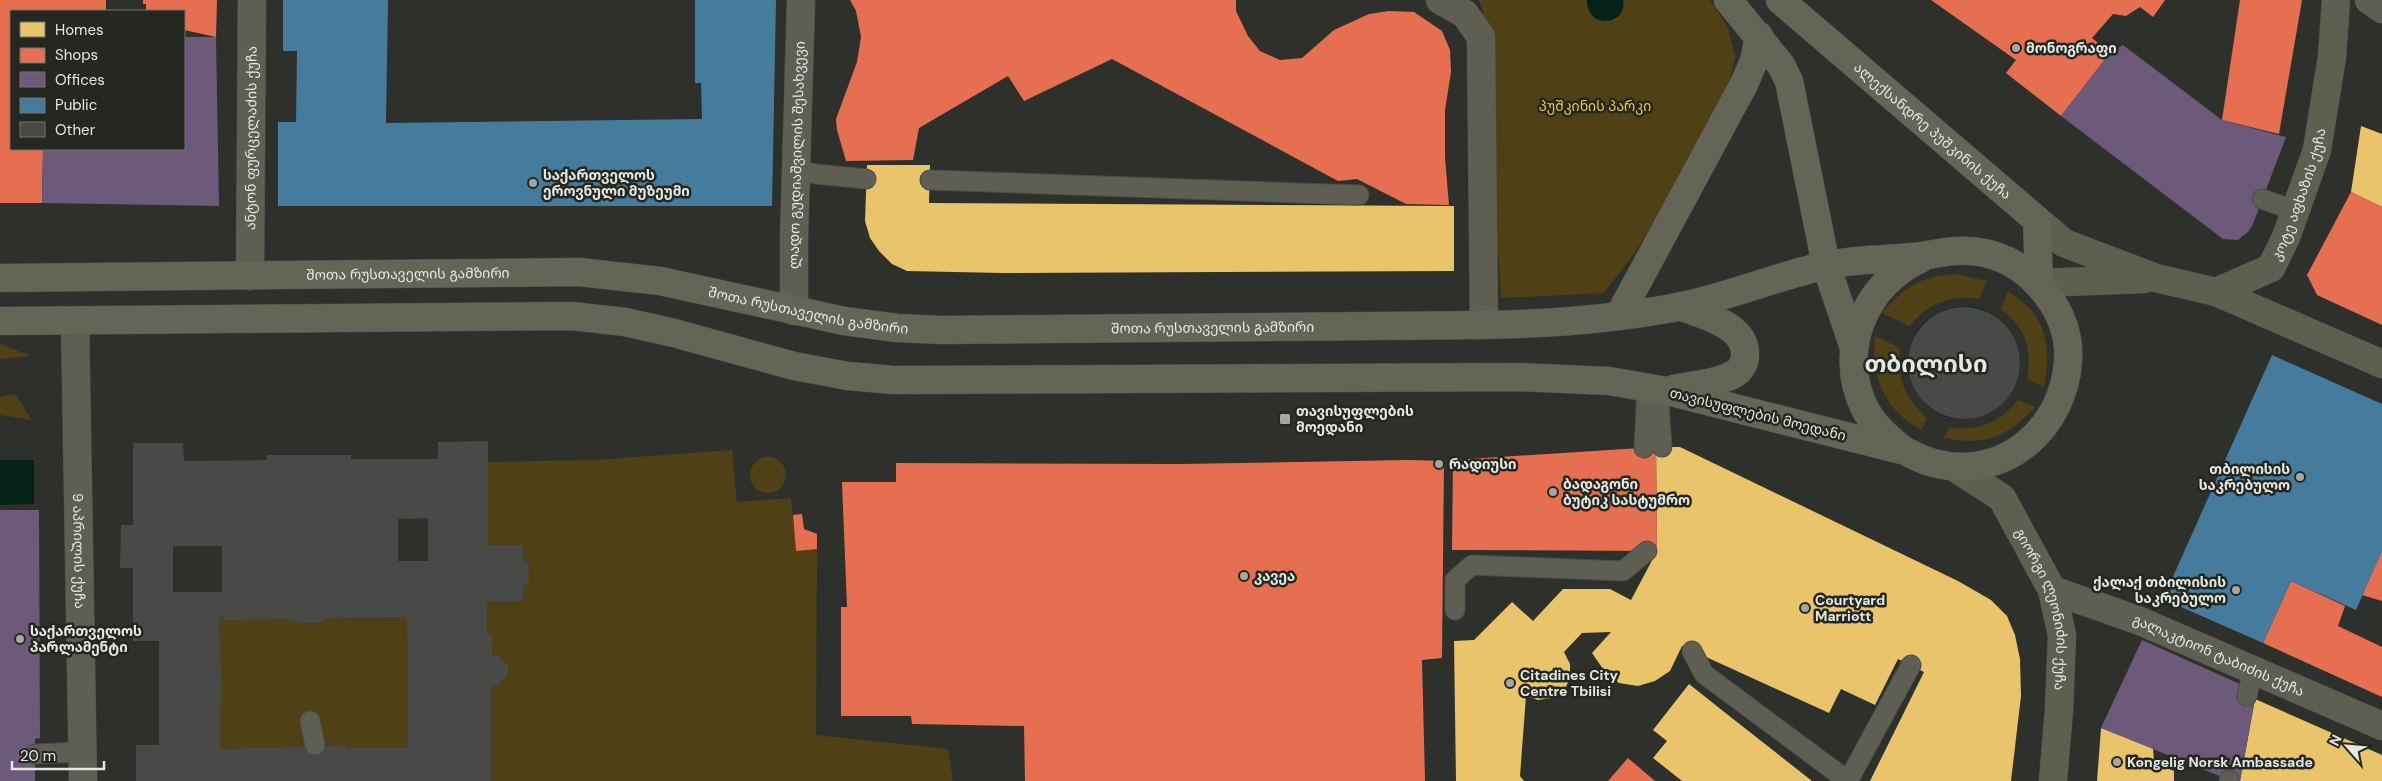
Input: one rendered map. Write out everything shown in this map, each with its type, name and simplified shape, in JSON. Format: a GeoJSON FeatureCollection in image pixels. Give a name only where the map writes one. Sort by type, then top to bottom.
{"type":"FeatureCollection","features":[{"type":"Feature","properties":{"kind":"main road"},"geometry":{"type":"LineString","coordinates":[[1619,316],[1744,84],[1754,61],[1758,36],[1728,0]]}},
{"type":"Feature","properties":{"kind":"main road","name":"ალექსანდრე პუშკინის ქუჩა"},"geometry":{"type":"LineString","coordinates":[[1780,0],[2037,220]]}},
{"type":"Feature","properties":{"kind":"main road","name":"კოტე აფხაზის ქუჩა"},"geometry":{"type":"LineString","coordinates":[[2216,292],[2271,268],[2286,237],[2317,150],[2332,57],[2336,0]]}},
{"type":"Feature","properties":{"kind":"main road","name":"თავისუფლების მოედანი"},"geometry":{"type":"LineString","coordinates":[[1758,36],[1781,65],[1789,81],[1826,265],[1854,348]]}},
{"type":"Feature","properties":{"kind":"main road"},"geometry":{"type":"LineString","coordinates":[[2037,220],[2038,283],[2156,278]]}},
{"type":"Feature","properties":{"kind":"main road"},"geometry":{"type":"LineString","coordinates":[[2037,220],[2064,242],[2156,278],[2216,292],[2382,364]]}},
{"type":"Feature","properties":{"kind":"main road","name":"თავისუფლების მოედანი"},"geometry":{"type":"LineString","coordinates":[[76,321],[571,316],[625,322],[674,333],[794,366],[848,376],[941,382],[1519,376],[1609,381],[1657,389],[1905,451],[1937,464],[1954,467],[1980,465],[2005,458],[2027,444],[2045,426],[2059,404],[2068,370],[2069,353],[2064,328],[2054,304],[2038,283],[2015,264],[1984,253],[1956,251],[1928,256],[1826,265],[1680,306],[1619,316]]}},
{"type":"Feature","properties":{"kind":"main road","name":"თავისუფლების მოედანი"},"geometry":{"type":"LineString","coordinates":[[1905,451],[1881,432],[1864,407],[1855,379],[1854,348],[1859,324],[1870,301],[1886,281],[1905,266],[1928,256]]}},
{"type":"Feature","properties":{"kind":"main road","name":"შოთა რუსთაველის გამზირი"},"geometry":{"type":"LineString","coordinates":[[0,278],[579,272],[660,281],[844,321],[942,330],[1555,324],[1619,316]]}},
{"type":"Feature","properties":{"kind":"main road"},"geometry":{"type":"LineString","coordinates":[[1657,389],[1725,378],[1736,373],[1745,362],[1746,348],[1743,340],[1734,330],[1680,306]]}},
{"type":"Feature","properties":{"kind":"main road"},"geometry":{"type":"LineString","coordinates":[[0,321],[76,321]]}},
{"type":"Feature","properties":{"kind":"main road","name":"გიორგი ლეონიძის ქუჩა"},"geometry":{"type":"LineString","coordinates":[[1954,467],[2002,498],[2052,590],[2062,635],[2059,710],[2053,781]]}},
{"type":"Feature","properties":{"kind":"street","name":"ანტონ ფურცელაძის ქუჩა"},"geometry":{"type":"LineString","coordinates":[[250,276],[252,0]]}},
{"type":"Feature","properties":{"kind":"street","name":"ლადო გუდიაშვილის შესახვევი"},"geometry":{"type":"LineString","coordinates":[[794,311],[802,0]]}},
{"type":"Feature","properties":{"kind":"street"},"geometry":{"type":"LineString","coordinates":[[1440,0],[1465,14],[1481,37],[1484,325]]}},
{"type":"Feature","properties":{"kind":"street"},"geometry":{"type":"LineString","coordinates":[[2369,0],[2382,9]]}},
{"type":"Feature","properties":{"kind":"street","name":"9 აპრილის ქუჩა"},"geometry":{"type":"LineString","coordinates":[[76,321],[83,781]]}},
{"type":"Feature","properties":{"kind":"street","name":"გალაკტიონ ტაბიძის ქუჩა"},"geometry":{"type":"LineString","coordinates":[[2052,590],[2140,620],[2382,726]]}},
{"type":"Feature","properties":{"kind":"lane"},"geometry":{"type":"LineString","coordinates":[[797,170],[816,174],[866,179]]}},
{"type":"Feature","properties":{"kind":"lane"},"geometry":{"type":"LineString","coordinates":[[930,180],[1360,195]]}},
{"type":"Feature","properties":{"kind":"lane"},"geometry":{"type":"LineString","coordinates":[[2262,199],[2296,211]]}},
{"type":"Feature","properties":{"kind":"lane"},"geometry":{"type":"LineString","coordinates":[[1653,448],[1657,389]]}},
{"type":"Feature","properties":{"kind":"lane"},"geometry":{"type":"LineString","coordinates":[[1455,610],[1455,580],[1472,565],[1623,571],[1648,551]]}},
{"type":"Feature","properties":{"kind":"lane"},"geometry":{"type":"LineString","coordinates":[[1692,651],[1704,674],[1848,781],[1911,665]]}},
{"type":"Feature","properties":{"kind":"lane"},"geometry":{"type":"LineString","coordinates":[[2247,696],[2253,670]]}},
{"type":"Feature","properties":{"kind":"lane"},"geometry":{"type":"LineString","coordinates":[[310,721],[315,745]]}},
{"type":"Feature","properties":{"kind":"lane"},"geometry":{"type":"LineString","coordinates":[[35,754],[82,752]]}},
{"type":"Feature","properties":{"kind":"green space","name":"პუშკინის პარკი"},"geometry":{"type":"Polygon","coordinates":[[[1479,0],[1710,0],[1728,28],[1735,57],[1729,85],[1685,162],[1656,219],[1634,254],[1604,293],[1501,298],[1483,12],[1479,0]]]}},
{"type":"Feature","properties":{"kind":"green space"},"geometry":{"type":"Polygon","coordinates":[[[1956,274],[1987,281],[1979,299],[1958,298],[1940,302],[1924,312],[1910,326],[1882,313],[1898,296],[1914,284],[1933,277],[1956,274]]]}},
{"type":"Feature","properties":{"kind":"green space"},"geometry":{"type":"Polygon","coordinates":[[[2008,291],[2029,308],[2041,326],[2047,356],[2044,387],[2027,379],[2029,357],[2025,339],[2010,316],[2001,309],[2008,291]]]}},
{"type":"Feature","properties":{"kind":"green space"},"geometry":{"type":"Polygon","coordinates":[[[1875,336],[1900,348],[1900,369],[1904,387],[1913,402],[1927,418],[1921,430],[1908,422],[1898,412],[1889,402],[1883,391],[1875,365],[1875,336]]]}},
{"type":"Feature","properties":{"kind":"green space"},"geometry":{"type":"Polygon","coordinates":[[[0,344],[31,356],[0,359],[0,344]]]}},
{"type":"Feature","properties":{"kind":"green space"},"geometry":{"type":"Polygon","coordinates":[[[15,394],[32,420],[0,415],[0,397],[15,394]]]}},
{"type":"Feature","properties":{"kind":"green space"},"geometry":{"type":"Polygon","coordinates":[[[2018,400],[2035,407],[2025,418],[2004,433],[1983,440],[1971,441],[1944,438],[1949,427],[1969,428],[1996,420],[2018,400]]]}},
{"type":"Feature","properties":{"kind":"green space"},"geometry":{"type":"Polygon","coordinates":[[[732,450],[737,502],[791,498],[796,550],[817,549],[816,735],[948,749],[953,781],[491,781],[491,685],[498,685],[508,675],[508,665],[498,655],[492,655],[487,634],[487,601],[523,601],[523,587],[530,580],[528,563],[523,560],[523,545],[488,545],[487,462],[595,460],[732,450]]]}},
{"type":"Feature","properties":{"kind":"green space"},"geometry":{"type":"Polygon","coordinates":[[[768,457],[781,462],[786,475],[781,488],[768,493],[755,488],[750,475],[755,462],[768,457]]]}},
{"type":"Feature","properties":{"kind":"green space"},"geometry":{"type":"Polygon","coordinates":[[[219,617],[291,619],[320,623],[328,618],[407,617],[408,748],[346,748],[345,745],[220,749],[219,617]]]}},
{"type":"Feature","properties":{"kind":"shaded area"},"geometry":{"type":"Polygon","coordinates":[[[1587,0],[1623,0],[1623,8],[1619,15],[1607,21],[1593,17],[1587,0]]]}},
{"type":"Feature","properties":{"kind":"shaded area"},"geometry":{"type":"Polygon","coordinates":[[[1955,307],[1972,307],[1997,317],[2013,337],[2020,361],[2019,374],[2015,386],[2008,397],[1988,413],[1965,419],[1952,418],[1940,414],[1929,407],[1915,389],[1909,368],[1911,345],[1922,325],[1937,314],[1955,307]],[[1963,343],[1948,350],[1944,364],[1947,374],[1954,380],[1964,381],[1973,379],[1981,373],[1984,364],[1980,352],[1976,348],[1963,343]]]}},
{"type":"Feature","properties":{"kind":"shaded area"},"geometry":{"type":"Polygon","coordinates":[[[0,460],[34,460],[34,504],[0,505],[0,460]]]}},
{"type":"Feature","properties":{"kind":"building: Homes"},"geometry":{"type":"Polygon","coordinates":[[[2361,126],[2382,134],[2382,207],[2351,192],[2361,126]]]}},
{"type":"Feature","properties":{"kind":"building: Homes"},"geometry":{"type":"Polygon","coordinates":[[[867,165],[930,165],[929,203],[1454,206],[1454,271],[1002,273],[907,271],[892,264],[879,251],[870,238],[865,221],[867,165]]]}},
{"type":"Feature","properties":{"kind":"building: Homes","name":"Courtyard Marriott"},"geometry":{"type":"Polygon","coordinates":[[[1656,447],[1680,447],[1958,581],[1991,600],[2007,616],[2015,635],[2020,659],[2021,696],[2011,781],[1870,781],[1924,672],[1898,659],[1875,705],[1841,689],[1829,713],[1682,646],[1670,671],[1655,681],[1638,686],[1619,683],[1605,672],[1592,653],[1611,632],[1582,633],[1564,652],[1570,664],[1570,679],[1564,690],[1551,698],[1538,700],[1526,696],[1520,776],[1524,781],[1456,781],[1454,641],[1474,640],[1512,602],[1533,621],[1563,589],[1610,589],[1631,600],[1657,551],[1656,447]]]}},
{"type":"Feature","properties":{"kind":"building: Homes"},"geometry":{"type":"Polygon","coordinates":[[[1689,684],[1812,781],[1682,781],[1653,758],[1667,741],[1653,730],[1689,684]]]}},
{"type":"Feature","properties":{"kind":"building: Homes"},"geometry":{"type":"Polygon","coordinates":[[[2255,699],[2382,755],[2382,781],[2240,781],[2255,699]]]}},
{"type":"Feature","properties":{"kind":"building: Homes"},"geometry":{"type":"Polygon","coordinates":[[[2101,728],[2153,748],[2154,761],[2174,771],[2174,781],[2097,781],[2101,728]]]}},
{"type":"Feature","properties":{"kind":"building: Shops"},"geometry":{"type":"Polygon","coordinates":[[[0,0],[106,0],[106,10],[10,10],[10,150],[43,150],[42,203],[0,203],[0,0]]]}},
{"type":"Feature","properties":{"kind":"building: Shops"},"geometry":{"type":"Polygon","coordinates":[[[143,0],[217,0],[216,37],[185,30],[185,10],[146,10],[146,4],[143,4],[143,0]]]}},
{"type":"Feature","properties":{"kind":"building: Shops"},"geometry":{"type":"Polygon","coordinates":[[[850,0],[1236,0],[1236,11],[1248,36],[1260,51],[1280,60],[1302,58],[1334,30],[1369,14],[1389,11],[1414,12],[1442,31],[1450,50],[1451,72],[1445,110],[1445,157],[1449,205],[1406,204],[1357,179],[1338,181],[1112,59],[1024,101],[1008,76],[919,128],[913,160],[846,161],[837,130],[836,119],[857,62],[861,37],[856,11],[850,0]]]}},
{"type":"Feature","properties":{"kind":"building: Shops"},"geometry":{"type":"Polygon","coordinates":[[[1931,0],[2165,0],[2153,17],[2140,7],[2126,16],[2113,14],[2092,38],[2110,53],[2061,116],[2006,73],[2016,60],[1931,0]]]}},
{"type":"Feature","properties":{"kind":"building: Shops"},"geometry":{"type":"Polygon","coordinates":[[[2240,0],[2302,0],[2279,134],[2222,120],[2240,0]]]}},
{"type":"Feature","properties":{"kind":"building: Shops"},"geometry":{"type":"Polygon","coordinates":[[[2351,192],[2382,207],[2382,325],[2317,295],[2307,275],[2351,192]]]}},
{"type":"Feature","properties":{"kind":"building: Shops"},"geometry":{"type":"Polygon","coordinates":[[[1656,447],[1657,551],[1452,550],[1453,460],[1656,447]]]}},
{"type":"Feature","properties":{"kind":"building: Shops"},"geometry":{"type":"Polygon","coordinates":[[[1444,461],[1442,658],[1422,660],[1425,781],[1025,781],[1024,726],[912,724],[911,716],[841,716],[841,607],[847,607],[842,482],[896,482],[896,463],[1180,464],[1444,461]]]}},
{"type":"Feature","properties":{"kind":"building: Shops"},"geometry":{"type":"Polygon","coordinates":[[[802,514],[804,529],[817,534],[817,549],[796,551],[793,515],[802,514]]]}},
{"type":"Feature","properties":{"kind":"building: Shops"},"geometry":{"type":"Polygon","coordinates":[[[2382,551],[2382,601],[2362,595],[2382,551]]]}},
{"type":"Feature","properties":{"kind":"building: Shops"},"geometry":{"type":"Polygon","coordinates":[[[2291,581],[2345,606],[2338,626],[2382,647],[2382,697],[2263,643],[2291,581]]]}},
{"type":"Feature","properties":{"kind":"building: Shops"},"geometry":{"type":"Polygon","coordinates":[[[1628,758],[1655,781],[1608,781],[1628,758]]]}},
{"type":"Feature","properties":{"kind":"building: Offices"},"geometry":{"type":"Polygon","coordinates":[[[185,37],[216,37],[219,206],[42,203],[43,150],[185,150],[185,37]]]}},
{"type":"Feature","properties":{"kind":"building: Offices"},"geometry":{"type":"Polygon","coordinates":[[[2123,45],[2222,120],[2286,137],[2253,224],[2249,231],[2238,240],[2223,239],[2061,116],[2110,53],[2123,45]]]}},
{"type":"Feature","properties":{"kind":"building: Offices","name":"საქართველოს პარლამენტი"},"geometry":{"type":"Polygon","coordinates":[[[0,510],[39,510],[40,738],[35,739],[35,781],[0,781],[0,510]]]}},
{"type":"Feature","properties":{"kind":"building: Offices"},"geometry":{"type":"Polygon","coordinates":[[[2142,640],[2242,685],[2255,699],[2240,781],[2232,781],[2101,728],[2142,640]]]}},
{"type":"Feature","properties":{"kind":"building: Public"},"geometry":{"type":"Polygon","coordinates":[[[283,0],[388,0],[386,123],[702,119],[701,83],[695,83],[695,0],[776,0],[772,206],[278,206],[278,122],[296,122],[297,51],[283,51],[283,0]]]}},
{"type":"Feature","properties":{"kind":"building: Public","name":"თბილისის საკრებულო"},"geometry":{"type":"Polygon","coordinates":[[[2272,355],[2382,404],[2382,551],[2356,610],[2291,581],[2263,643],[2163,599],[2272,355]]]}},
{"type":"Feature","properties":{"kind":"building: Other"},"geometry":{"type":"Polygon","coordinates":[[[1964,307],[1985,311],[2004,323],[2016,342],[2020,363],[2016,384],[2004,403],[1985,415],[1964,419],[1943,415],[1924,403],[1912,384],[1908,363],[1912,342],[1924,323],[1943,311],[1964,307]]]}},
{"type":"Feature","properties":{"kind":"building: Other"},"geometry":{"type":"Polygon","coordinates":[[[488,441],[488,545],[523,545],[523,560],[528,563],[530,580],[523,587],[523,601],[487,601],[487,634],[492,634],[492,655],[498,655],[508,665],[508,675],[498,685],[491,685],[491,781],[136,781],[136,745],[159,745],[159,641],[133,641],[133,568],[120,568],[121,525],[133,525],[133,443],[183,443],[184,461],[267,460],[267,455],[351,455],[351,459],[438,459],[438,442],[488,441]],[[428,518],[398,519],[398,561],[428,561],[428,518]],[[173,546],[173,592],[222,592],[222,546],[173,546]],[[219,617],[222,705],[220,705],[220,749],[346,745],[346,748],[408,748],[407,617],[328,618],[321,623],[299,623],[291,619],[224,620],[224,617],[219,617]]]}},
{"type":"Feature","properties":{"kind":"place","name":"მონოგრაფი"},"geometry":{"type":"Point","coordinates":[2016,48]}},
{"type":"Feature","properties":{"kind":"place","name":"საქართველოს ეროვნული მუზეუმი"},"geometry":{"type":"Point","coordinates":[533,183]}},
{"type":"Feature","properties":{"kind":"place","name":"თავისუფლების მოედანი"},"geometry":{"type":"Point","coordinates":[1285,419]}},
{"type":"Feature","properties":{"kind":"place","name":"რადიუსი"},"geometry":{"type":"Point","coordinates":[1439,464]}},
{"type":"Feature","properties":{"kind":"place","name":"თბილისის საკრებულო"},"geometry":{"type":"Point","coordinates":[2300,477]}},
{"type":"Feature","properties":{"kind":"place","name":"ბადაგონი ბუტიკ სასტუმრო"},"geometry":{"type":"Point","coordinates":[1553,492]}},
{"type":"Feature","properties":{"kind":"place","name":"კავეა"},"geometry":{"type":"Point","coordinates":[1244,576]}},
{"type":"Feature","properties":{"kind":"place","name":"ქალაქ თბილისის საკრებულო"},"geometry":{"type":"Point","coordinates":[2236,590]}},
{"type":"Feature","properties":{"kind":"place","name":"Courtyard Marriott"},"geometry":{"type":"Point","coordinates":[1805,608]}},
{"type":"Feature","properties":{"kind":"place","name":"საქართველოს პარლამენტი"},"geometry":{"type":"Point","coordinates":[20,639]}},
{"type":"Feature","properties":{"kind":"place","name":"Citadines City Centre Tbilisi"},"geometry":{"type":"Point","coordinates":[1510,683]}},
{"type":"Feature","properties":{"kind":"place","name":"Kongelig Norsk Ambassade"},"geometry":{"type":"Point","coordinates":[2117,762]}},
{"type":"Feature","properties":{"kind":"district","name":"თბილისი"},"geometry":{"type":"Point","coordinates":[1926,363]}}]}
